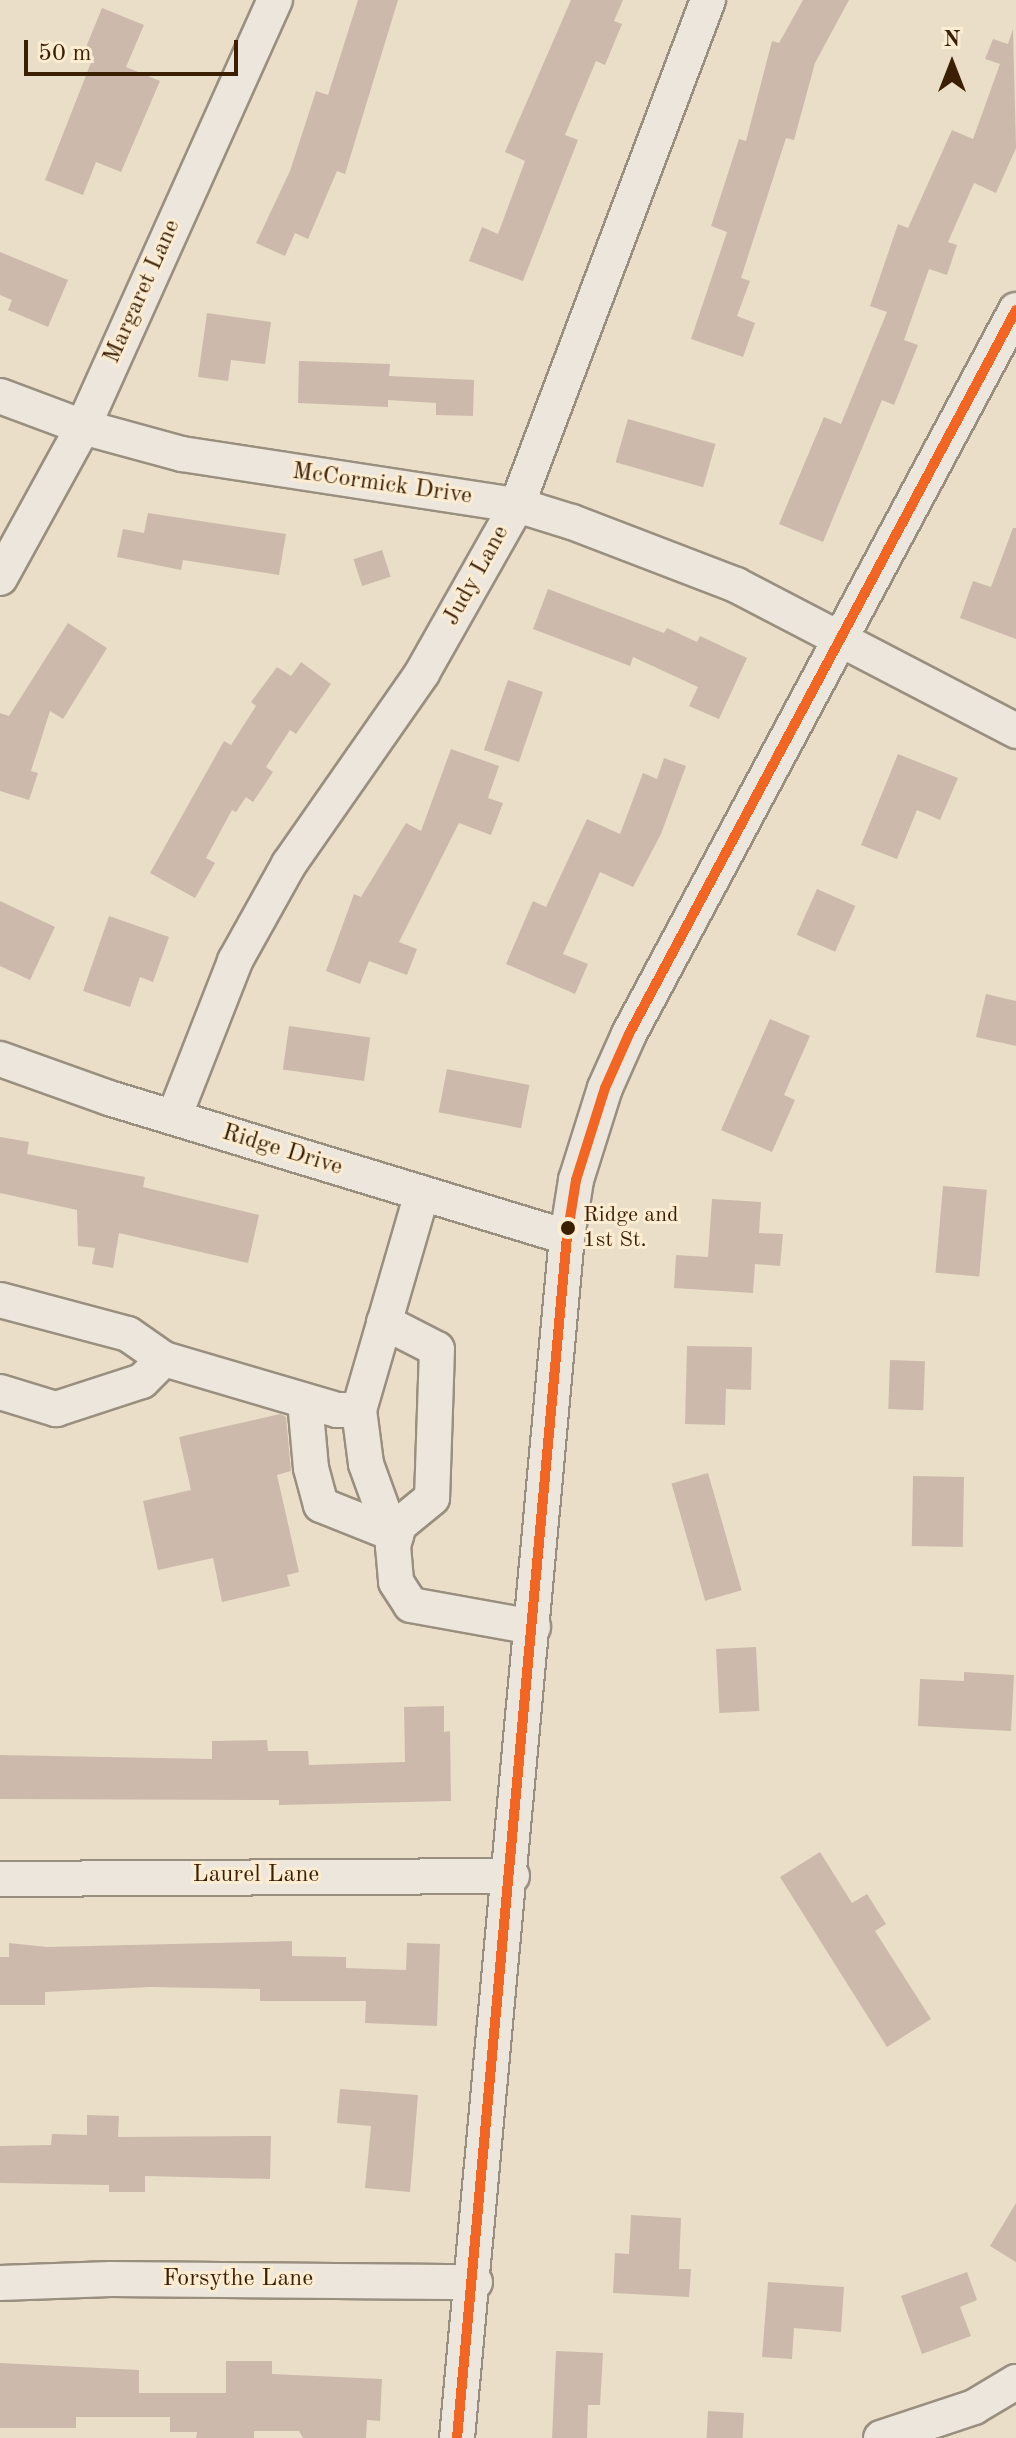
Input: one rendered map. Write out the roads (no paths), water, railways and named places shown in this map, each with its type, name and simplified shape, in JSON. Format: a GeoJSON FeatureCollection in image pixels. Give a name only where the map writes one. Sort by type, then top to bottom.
{"type":"FeatureCollection","features":[{"type":"Feature","properties":{"kind":"street","name":"Margaret Lane"},"geometry":{"type":"LineString","coordinates":[[0,578],[83,427],[275,0]]}},
{"type":"Feature","properties":{"kind":"street","name":"Judy Lane"},"geometry":{"type":"LineString","coordinates":[[174,1117],[235,961],[289,864],[422,673],[517,505],[708,0]]}},
{"type":"Feature","properties":{"kind":"street"},"geometry":{"type":"LineString","coordinates":[[457,2438],[475,2282],[567,1237],[588,1135],[629,1034],[1016,310]]}},
{"type":"Feature","properties":{"kind":"street","name":"McCormick Drive"},"geometry":{"type":"LineString","coordinates":[[0,396],[83,427],[246,466],[517,505],[736,585],[1016,731]]}},
{"type":"Feature","properties":{"kind":"street","name":"Ridge Drive"},"geometry":{"type":"LineString","coordinates":[[0,1059],[174,1117],[567,1237]]}},
{"type":"Feature","properties":{"kind":"street"},"geometry":{"type":"LineString","coordinates":[[422,1193],[359,1410],[366,1464],[394,1534],[396,1582],[411,1605],[533,1627]]}},
{"type":"Feature","properties":{"kind":"street"},"geometry":{"type":"LineString","coordinates":[[0,1300],[128,1334],[164,1359],[305,1401],[359,1410]]}},
{"type":"Feature","properties":{"kind":"street"},"geometry":{"type":"LineString","coordinates":[[384,1322],[437,1349],[432,1498],[399,1525],[394,1534]]}},
{"type":"Feature","properties":{"kind":"street"},"geometry":{"type":"LineString","coordinates":[[0,1392],[56,1409],[142,1381],[164,1359]]}},
{"type":"Feature","properties":{"kind":"street"},"geometry":{"type":"LineString","coordinates":[[305,1401],[311,1468],[321,1505],[394,1534]]}},
{"type":"Feature","properties":{"kind":"street","name":"Laurel Lane"},"geometry":{"type":"LineString","coordinates":[[0,1879],[512,1876]]}},
{"type":"Feature","properties":{"kind":"street","name":"Forsythe Lane"},"geometry":{"type":"LineString","coordinates":[[0,2283],[111,2279],[475,2282]]}},
{"type":"Feature","properties":{"kind":"street"},"geometry":{"type":"LineString","coordinates":[[881,2438],[974,2407],[1016,2382]]}},
{"type":"Feature","properties":{"kind":"place","name":"Ridge and 1st St."},"geometry":{"type":"Point","coordinates":[568,1228]}}]}
